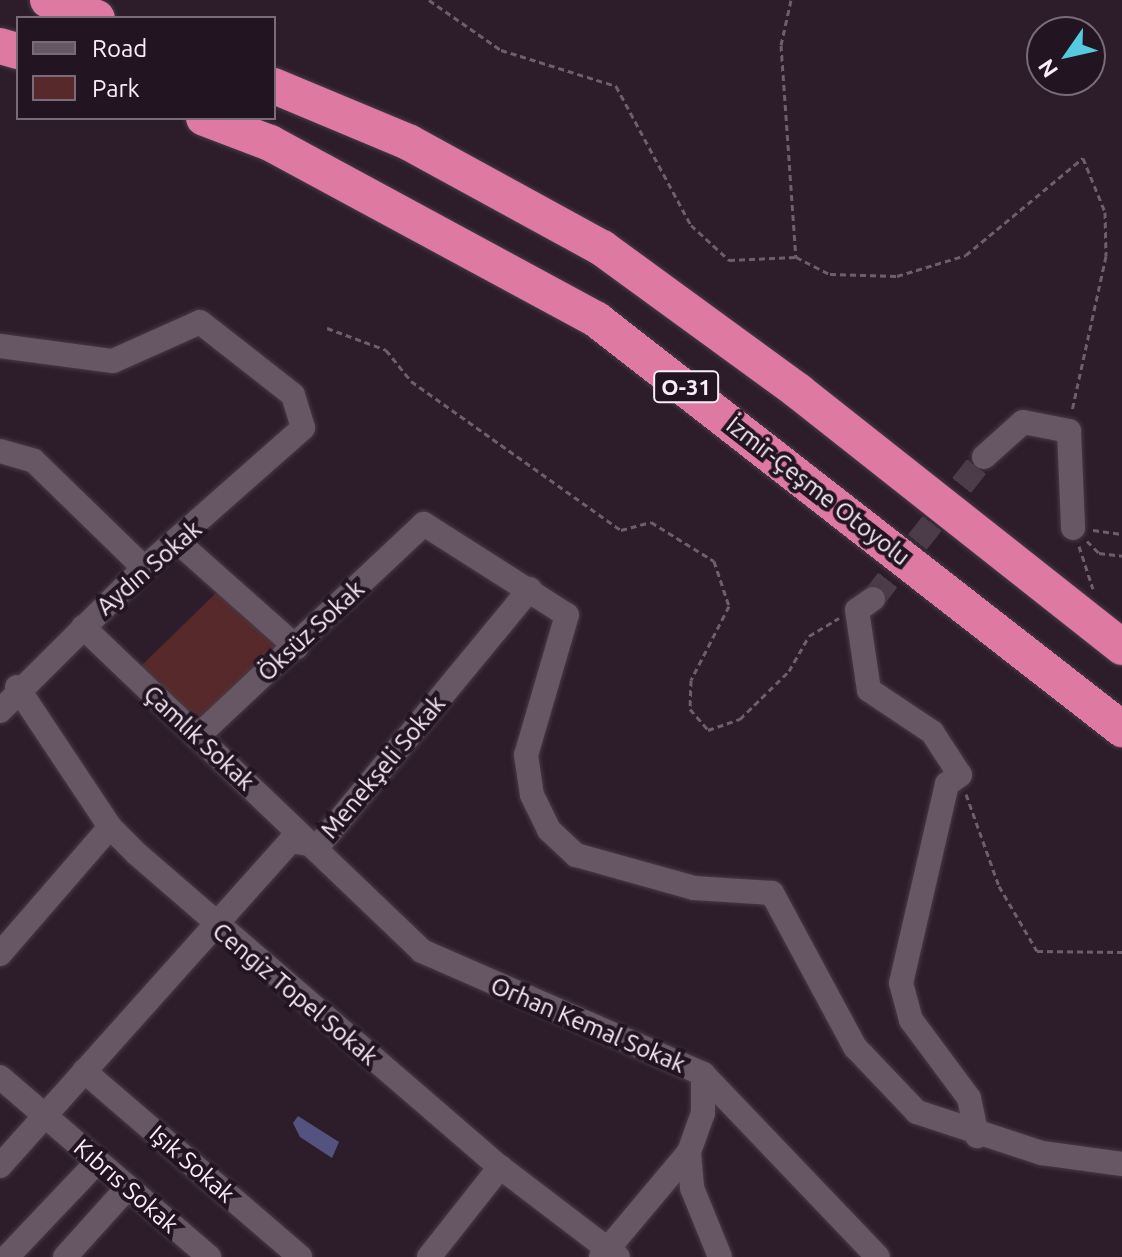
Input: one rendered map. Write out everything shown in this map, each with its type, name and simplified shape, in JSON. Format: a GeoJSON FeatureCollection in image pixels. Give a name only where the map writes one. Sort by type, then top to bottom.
{"type":"FeatureCollection","features":[{"type":"Feature","properties":{"kind":"highway"},"geometry":{"type":"LineString","coordinates":[[48,0],[92,16]]}},
{"type":"Feature","properties":{"kind":"highway","name":"O-31"},"geometry":{"type":"LineString","coordinates":[[276,87],[410,143],[602,248],[798,391],[1122,647]]}},
{"type":"Feature","properties":{"kind":"highway","name":"İzmir-Çeşme Otoyolu"},"geometry":{"type":"LineString","coordinates":[[209,120],[270,143],[597,320],[1122,729]]}},
{"type":"Feature","properties":{"kind":"street","name":"Aydın Sokak"},"geometry":{"type":"LineString","coordinates":[[0,346],[113,361],[200,322],[293,395],[303,428],[179,543],[144,568],[17,687],[0,711]]}},
{"type":"Feature","properties":{"kind":"street"},"geometry":{"type":"LineString","coordinates":[[984,457],[1023,422],[1069,431],[1073,528]]}},
{"type":"Feature","properties":{"kind":"street"},"geometry":{"type":"LineString","coordinates":[[0,451],[34,461],[144,568]]}},
{"type":"Feature","properties":{"kind":"street","name":"Öksüz Sokak"},"geometry":{"type":"LineString","coordinates":[[197,737],[424,524],[530,589]]}},
{"type":"Feature","properties":{"kind":"street"},"geometry":{"type":"LineString","coordinates":[[179,543],[296,647]]}},
{"type":"Feature","properties":{"kind":"street"},"geometry":{"type":"LineString","coordinates":[[530,589],[567,615],[526,755],[532,795],[549,830],[576,855],[625,874],[772,893],[855,1047],[917,1112],[977,1136],[1122,1164]]}},
{"type":"Feature","properties":{"kind":"street","name":"Menekşeli Sokak"},"geometry":{"type":"LineString","coordinates":[[0,1166],[291,841],[318,846],[530,589]]}},
{"type":"Feature","properties":{"kind":"street"},"geometry":{"type":"LineString","coordinates":[[865,604],[869,690],[932,732],[960,775],[947,784],[901,983],[911,1020],[969,1098],[977,1136]]}},
{"type":"Feature","properties":{"kind":"street","name":"Çamlık Sokak"},"geometry":{"type":"LineString","coordinates":[[83,627],[197,737],[318,846]]}},
{"type":"Feature","properties":{"kind":"street","name":"Cengiz Topel Sokak"},"geometry":{"type":"LineString","coordinates":[[17,687],[110,827],[213,925],[500,1167],[610,1253]]}},
{"type":"Feature","properties":{"kind":"street"},"geometry":{"type":"LineString","coordinates":[[0,954],[110,827]]}},
{"type":"Feature","properties":{"kind":"street","name":"Orhan Kemal Sokak"},"geometry":{"type":"LineString","coordinates":[[318,846],[327,867],[422,951],[703,1074],[878,1257]]}},
{"type":"Feature","properties":{"kind":"street","name":"Işık Sokak"},"geometry":{"type":"LineString","coordinates":[[84,1071],[300,1257]]}},
{"type":"Feature","properties":{"kind":"street"},"geometry":{"type":"LineString","coordinates":[[610,1253],[689,1152],[703,1113],[703,1074]]}},
{"type":"Feature","properties":{"kind":"street","name":"Kıbrıs Sokak"},"geometry":{"type":"LineString","coordinates":[[0,1077],[208,1257]]}},
{"type":"Feature","properties":{"kind":"street"},"geometry":{"type":"LineString","coordinates":[[689,1152],[692,1188],[720,1257]]}},
{"type":"Feature","properties":{"kind":"street"},"geometry":{"type":"LineString","coordinates":[[7,1257],[98,1161]]}},
{"type":"Feature","properties":{"kind":"street"},"geometry":{"type":"LineString","coordinates":[[429,1257],[500,1167]]}},
{"type":"Feature","properties":{"kind":"street"},"geometry":{"type":"LineString","coordinates":[[65,1257],[128,1187]]}},
{"type":"Feature","properties":{"kind":"path"},"geometry":{"type":"LineString","coordinates":[[429,0],[501,50],[616,86],[691,225],[729,260],[796,257],[830,274],[897,276],[966,255],[1083,158],[1105,212],[1106,256],[1069,431]]}},
{"type":"Feature","properties":{"kind":"path"},"geometry":{"type":"LineString","coordinates":[[791,0],[781,45],[796,257]]}},
{"type":"Feature","properties":{"kind":"path"},"geometry":{"type":"LineString","coordinates":[[327,328],[386,350],[411,381],[621,530],[651,522],[714,561],[729,606],[691,680],[690,709],[708,730],[740,719],[789,671],[809,636],[865,604]]}},
{"type":"Feature","properties":{"kind":"path"},"geometry":{"type":"LineString","coordinates":[[1073,528],[1093,591],[1093,623]]}},
{"type":"Feature","properties":{"kind":"path"},"geometry":{"type":"LineString","coordinates":[[1073,528],[1122,534]]}},
{"type":"Feature","properties":{"kind":"path"},"geometry":{"type":"LineString","coordinates":[[1073,528],[1099,553],[1122,556]]}},
{"type":"Feature","properties":{"kind":"path"},"geometry":{"type":"LineString","coordinates":[[960,775],[999,886],[1037,951],[1122,952]]}},
{"type":"Feature","properties":{"kind":"green space"},"geometry":{"type":"Polygon","coordinates":[[[222,587],[284,643],[199,727],[137,670],[222,587]]]}},
{"type":"Feature","properties":{"kind":"shaded area"},"geometry":{"type":"Polygon","coordinates":[[[298,1116],[339,1142],[332,1158],[300,1137],[293,1123],[298,1116]]]}},
{"type":"Feature","properties":{"kind":"tunnel"},"geometry":{"type":"LineString","coordinates":[[873,599],[984,457]]}}]}
